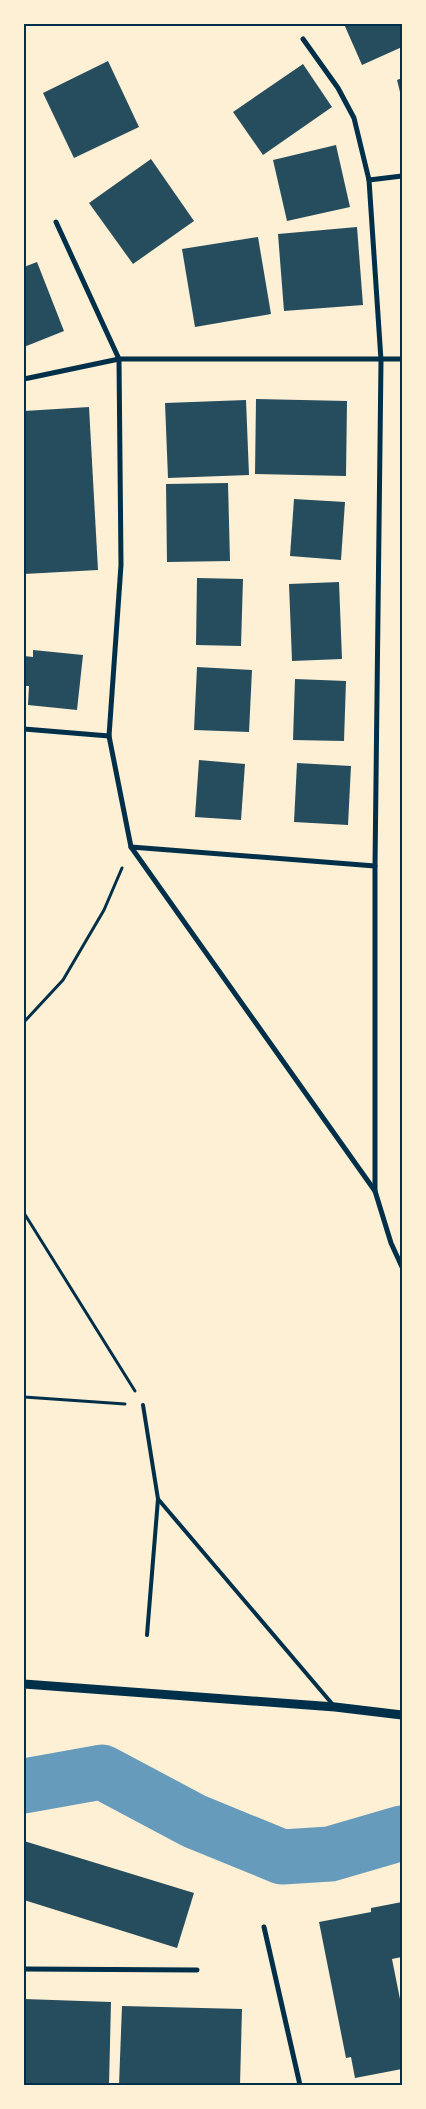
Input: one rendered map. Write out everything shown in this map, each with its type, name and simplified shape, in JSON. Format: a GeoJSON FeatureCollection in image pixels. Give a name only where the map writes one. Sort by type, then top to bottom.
{"type":"FeatureCollection","features":[{"type":"Feature","properties":{"kind":"street"},"geometry":{"type":"LineString","coordinates":[[303,39],[338,88],[354,118],[369,180],[381,360],[374,866],[375,1191],[391,1243],[402,1267]]}},
{"type":"Feature","properties":{"kind":"street"},"geometry":{"type":"LineString","coordinates":[[369,180],[402,176]]}},
{"type":"Feature","properties":{"kind":"street"},"geometry":{"type":"LineString","coordinates":[[56,222],[119,359],[121,565],[109,736],[132,847],[375,1191]]}},
{"type":"Feature","properties":{"kind":"street"},"geometry":{"type":"LineString","coordinates":[[24,379],[119,359],[402,359]]}},
{"type":"Feature","properties":{"kind":"street"},"geometry":{"type":"LineString","coordinates":[[24,729],[109,736]]}},
{"type":"Feature","properties":{"kind":"street"},"geometry":{"type":"LineString","coordinates":[[132,847],[374,866]]}},
{"type":"Feature","properties":{"kind":"street"},"geometry":{"type":"LineString","coordinates":[[24,1684],[335,1707],[402,1715]]}},
{"type":"Feature","properties":{"kind":"street"},"geometry":{"type":"LineString","coordinates":[[264,1927],[300,2085]]}},
{"type":"Feature","properties":{"kind":"street"},"geometry":{"type":"LineString","coordinates":[[24,1970],[197,1970]]}},
{"type":"Feature","properties":{"kind":"lane"},"geometry":{"type":"LineString","coordinates":[[143,1405],[158,1499],[147,1635]]}},
{"type":"Feature","properties":{"kind":"lane"},"geometry":{"type":"LineString","coordinates":[[158,1499],[335,1707]]}},
{"type":"Feature","properties":{"kind":"path"},"geometry":{"type":"LineString","coordinates":[[24,1022],[68,972],[104,910],[132,847]]}},
{"type":"Feature","properties":{"kind":"path"},"geometry":{"type":"LineString","coordinates":[[24,1213],[143,1405]]}},
{"type":"Feature","properties":{"kind":"path"},"geometry":{"type":"LineString","coordinates":[[24,1397],[143,1405]]}},
{"type":"Feature","properties":{"kind":"building"},"geometry":{"type":"Polygon","coordinates":[[[344,24],[402,24],[402,47],[362,65],[344,24]]]}},
{"type":"Feature","properties":{"kind":"building"},"geometry":{"type":"Polygon","coordinates":[[[108,61],[139,127],[74,158],[43,93],[108,61]]]}},
{"type":"Feature","properties":{"kind":"building"},"geometry":{"type":"Polygon","coordinates":[[[303,64],[332,107],[263,155],[233,112],[303,64]]]}},
{"type":"Feature","properties":{"kind":"building"},"geometry":{"type":"Polygon","coordinates":[[[402,78],[402,100],[397,80],[402,78]]]}},
{"type":"Feature","properties":{"kind":"building"},"geometry":{"type":"Polygon","coordinates":[[[336,145],[350,207],[287,221],[273,160],[336,145]]]}},
{"type":"Feature","properties":{"kind":"building"},"geometry":{"type":"Polygon","coordinates":[[[151,159],[194,221],[133,264],[89,203],[151,159]]]}},
{"type":"Feature","properties":{"kind":"building"},"geometry":{"type":"Polygon","coordinates":[[[357,227],[363,305],[284,311],[278,234],[357,227]]]}},
{"type":"Feature","properties":{"kind":"building"},"geometry":{"type":"Polygon","coordinates":[[[258,237],[271,314],[195,327],[182,249],[258,237]]]}},
{"type":"Feature","properties":{"kind":"building"},"geometry":{"type":"Polygon","coordinates":[[[37,262],[64,331],[24,347],[24,267],[37,262]]]}},
{"type":"Feature","properties":{"kind":"building"},"geometry":{"type":"Polygon","coordinates":[[[256,399],[347,401],[346,476],[255,474],[256,399]]]}},
{"type":"Feature","properties":{"kind":"building"},"geometry":{"type":"Polygon","coordinates":[[[246,400],[249,475],[168,478],[165,403],[246,400]]]}},
{"type":"Feature","properties":{"kind":"building"},"geometry":{"type":"Polygon","coordinates":[[[89,407],[98,570],[24,574],[24,411],[89,407]]]}},
{"type":"Feature","properties":{"kind":"building"},"geometry":{"type":"Polygon","coordinates":[[[228,483],[230,561],[167,562],[166,484],[228,483]]]}},
{"type":"Feature","properties":{"kind":"building"},"geometry":{"type":"Polygon","coordinates":[[[294,499],[345,502],[341,560],[290,556],[294,499]]]}},
{"type":"Feature","properties":{"kind":"building"},"geometry":{"type":"Polygon","coordinates":[[[197,578],[243,579],[241,646],[196,645],[197,578]]]}},
{"type":"Feature","properties":{"kind":"building"},"geometry":{"type":"Polygon","coordinates":[[[339,582],[342,659],[292,661],[289,584],[339,582]]]}},
{"type":"Feature","properties":{"kind":"building"},"geometry":{"type":"Polygon","coordinates":[[[33,650],[83,655],[77,710],[28,705],[29,686],[24,686],[24,656],[33,657],[33,650]]]}},
{"type":"Feature","properties":{"kind":"building"},"geometry":{"type":"Polygon","coordinates":[[[197,667],[252,670],[249,732],[194,730],[197,667]]]}},
{"type":"Feature","properties":{"kind":"building"},"geometry":{"type":"Polygon","coordinates":[[[295,679],[346,681],[344,741],[293,740],[295,679]]]}},
{"type":"Feature","properties":{"kind":"building"},"geometry":{"type":"Polygon","coordinates":[[[199,760],[245,764],[241,820],[195,817],[199,760]]]}},
{"type":"Feature","properties":{"kind":"building"},"geometry":{"type":"Polygon","coordinates":[[[297,763],[351,766],[348,825],[294,822],[297,763]]]}},
{"type":"Feature","properties":{"kind":"building"},"geometry":{"type":"Polygon","coordinates":[[[24,1841],[194,1893],[177,1948],[24,1900],[24,1841]]]}},
{"type":"Feature","properties":{"kind":"building"},"geometry":{"type":"Polygon","coordinates":[[[402,1902],[402,1957],[392,1959],[402,2009],[402,2069],[355,2078],[351,2057],[346,2058],[319,1922],[371,1912],[371,1908],[402,1902]]]}},
{"type":"Feature","properties":{"kind":"building"},"geometry":{"type":"Polygon","coordinates":[[[24,1999],[111,2002],[109,2085],[24,2085],[24,1999]]]}},
{"type":"Feature","properties":{"kind":"building"},"geometry":{"type":"Polygon","coordinates":[[[122,2006],[242,2009],[240,2085],[119,2085],[122,2006]]]}},
{"type":"Feature","properties":{"kind":"waterway"},"geometry":{"type":"LineString","coordinates":[[24,1786],[102,1772],[194,1821],[282,1857],[330,1854],[402,1833]]}}]}
